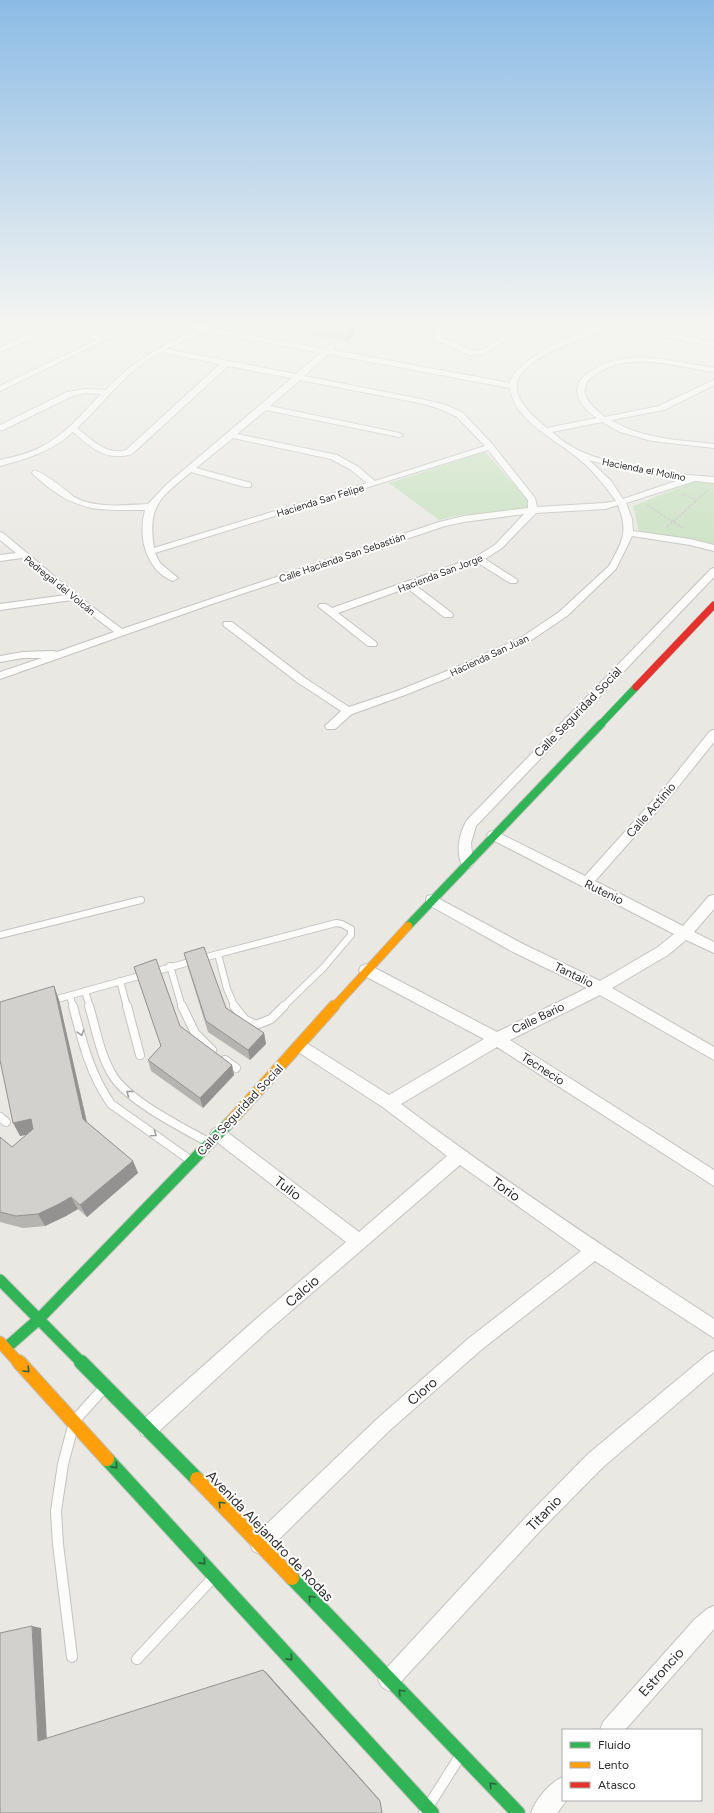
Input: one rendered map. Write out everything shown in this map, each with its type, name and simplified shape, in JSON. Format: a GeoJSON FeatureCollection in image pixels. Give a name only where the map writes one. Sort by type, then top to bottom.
{"type":"FeatureCollection","features":[{"type":"Feature","properties":{"kind":"street"},"geometry":{"type":"LineString","coordinates":[[0,428],[38,410]]}},
{"type":"Feature","properties":{"kind":"street"},"geometry":{"type":"LineString","coordinates":[[0,463],[46,448],[73,428],[91,410]]}},
{"type":"Feature","properties":{"kind":"street"},"geometry":{"type":"LineString","coordinates":[[73,428],[109,454],[125,455],[175,410]]}},
{"type":"Feature","properties":{"kind":"street"},"geometry":{"type":"LineString","coordinates":[[173,578],[153,560],[150,552],[148,519],[150,507],[156,499],[190,469],[261,410]]}},
{"type":"Feature","properties":{"kind":"street"},"geometry":{"type":"LineString","coordinates":[[277,410],[399,435]]}},
{"type":"Feature","properties":{"kind":"street"},"geometry":{"type":"LineString","coordinates":[[449,410],[460,415],[490,447],[532,500],[534,504],[533,510]]}},
{"type":"Feature","properties":{"kind":"street","name":"Hacienda el Molino"},"geometry":{"type":"LineString","coordinates":[[523,410],[546,432],[578,454],[633,469],[714,480]]}},
{"type":"Feature","properties":{"kind":"street"},"geometry":{"type":"LineString","coordinates":[[593,410],[604,420],[620,429],[647,438],[714,446]]}},
{"type":"Feature","properties":{"kind":"street"},"geometry":{"type":"LineString","coordinates":[[546,432],[649,410]]}},
{"type":"Feature","properties":{"kind":"street"},"geometry":{"type":"LineString","coordinates":[[232,435],[334,458],[354,468],[374,484]]}},
{"type":"Feature","properties":{"kind":"street","name":"Hacienda San Felipe"},"geometry":{"type":"LineString","coordinates":[[150,552],[490,447]]}},
{"type":"Feature","properties":{"kind":"street","name":"Hacienda San Juan"},"geometry":{"type":"LineString","coordinates":[[348,711],[401,693],[505,650],[542,629],[563,614],[612,567],[619,556],[628,533],[628,519],[621,502],[608,484],[578,454]]}},
{"type":"Feature","properties":{"kind":"street"},"geometry":{"type":"LineString","coordinates":[[190,469],[248,485]]}},
{"type":"Feature","properties":{"kind":"street"},"geometry":{"type":"LineString","coordinates":[[36,473],[62,492],[83,503],[113,507],[150,507]]}},
{"type":"Feature","properties":{"kind":"street","name":"Calle Hacienda San Sebastián"},"geometry":{"type":"LineString","coordinates":[[0,676],[121,633],[442,524],[464,519],[533,510],[582,508],[621,502],[694,478]]}},
{"type":"Feature","properties":{"kind":"street","name":"Hacienda San Jorge"},"geometry":{"type":"LineString","coordinates":[[332,612],[479,559],[499,546],[514,533],[533,510]]}},
{"type":"Feature","properties":{"kind":"street"},"geometry":{"type":"LineString","coordinates":[[628,533],[703,544],[714,548]]}},
{"type":"Feature","properties":{"kind":"street","name":"Pedregal del Volcán"},"geometry":{"type":"LineString","coordinates":[[0,535],[74,597],[121,633]]}},
{"type":"Feature","properties":{"kind":"street"},"geometry":{"type":"LineString","coordinates":[[0,558],[24,554]]}},
{"type":"Feature","properties":{"kind":"street"},"geometry":{"type":"LineString","coordinates":[[479,559],[513,581]]}},
{"type":"Feature","properties":{"kind":"street","name":"Calle Seguridad Social"},"geometry":{"type":"LineString","coordinates":[[467,864],[464,840],[466,831],[471,823],[714,570]]}},
{"type":"Feature","properties":{"kind":"street"},"geometry":{"type":"LineString","coordinates":[[410,585],[448,615]]}},
{"type":"Feature","properties":{"kind":"street"},"geometry":{"type":"LineString","coordinates":[[0,607],[74,597]]}},
{"type":"Feature","properties":{"kind":"street","name":"Calle Seguridad Social"},"geometry":{"type":"LineString","coordinates":[[2,1347],[39,1319],[214,1139],[300,1046],[366,970],[493,835],[714,605]]}},
{"type":"Feature","properties":{"kind":"street"},"geometry":{"type":"LineString","coordinates":[[322,606],[332,612],[372,644]]}},
{"type":"Feature","properties":{"kind":"street"},"geometry":{"type":"LineString","coordinates":[[228,624],[301,680],[348,711],[331,726]]}},
{"type":"Feature","properties":{"kind":"street"},"geometry":{"type":"LineString","coordinates":[[0,659],[40,654],[62,654]]}},
{"type":"Feature","properties":{"kind":"street","name":"Calle Actinio"},"geometry":{"type":"LineString","coordinates":[[586,883],[670,789],[714,734]]}},
{"type":"Feature","properties":{"kind":"street","name":"Rutenio"},"geometry":{"type":"LineString","coordinates":[[493,835],[686,932],[714,948]]}},
{"type":"Feature","properties":{"kind":"street","name":"Tantalio"},"geometry":{"type":"LineString","coordinates":[[432,900],[518,948],[600,988],[714,1054]]}},
{"type":"Feature","properties":{"kind":"street","name":"Calle Bario"},"geometry":{"type":"LineString","coordinates":[[389,1103],[497,1039],[600,988],[664,951],[686,932],[714,900]]}},
{"type":"Feature","properties":{"kind":"street","name":"Tecnecio"},"geometry":{"type":"LineString","coordinates":[[366,970],[497,1039],[714,1179]]}},
{"type":"Feature","properties":{"kind":"street","name":"Torio"},"geometry":{"type":"LineString","coordinates":[[300,1046],[389,1103],[459,1156],[595,1252],[714,1329]]}},
{"type":"Feature","properties":{"kind":"street","name":"Tulio"},"geometry":{"type":"LineString","coordinates":[[214,1139],[359,1242]]}},
{"type":"Feature","properties":{"kind":"street","name":"Calcio"},"geometry":{"type":"LineString","coordinates":[[148,1428],[258,1329],[459,1156]]}},
{"type":"Feature","properties":{"kind":"street","name":"Cloro"},"geometry":{"type":"LineString","coordinates":[[260,1544],[383,1425],[423,1389],[476,1344],[595,1252]]}},
{"type":"Feature","properties":{"kind":"street","name":"Avenida Alejandro de Rodas"},"geometry":{"type":"LineString","coordinates":[[0,1280],[148,1428],[518,1813]]}},
{"type":"Feature","properties":{"kind":"street"},"geometry":{"type":"LineString","coordinates":[[2,1347],[74,1421],[428,1811]]}},
{"type":"Feature","properties":{"kind":"street","name":"Titanio"},"geometry":{"type":"LineString","coordinates":[[389,1680],[532,1524],[595,1461],[714,1360]]}},
{"type":"Feature","properties":{"kind":"street","name":"Estroncio"},"geometry":{"type":"LineString","coordinates":[[612,1729],[696,1633],[714,1616]]}},
{"type":"Feature","properties":{"kind":"street"},"geometry":{"type":"LineString","coordinates":[[542,1813],[562,1789]]}},
{"type":"Feature","properties":{"kind":"lane"},"geometry":{"type":"LineString","coordinates":[[0,935],[141,900]]}},
{"type":"Feature","properties":{"kind":"lane"},"geometry":{"type":"LineString","coordinates":[[42,1003],[170,966],[336,923],[342,924],[351,929],[352,935],[324,967],[271,1019],[256,1025],[245,1020],[238,1012],[229,992],[218,954]]}},
{"type":"Feature","properties":{"kind":"lane"},"geometry":{"type":"LineString","coordinates":[[170,966],[183,1012],[189,1025],[208,1048],[236,1068]]}},
{"type":"Feature","properties":{"kind":"lane"},"geometry":{"type":"LineString","coordinates":[[120,981],[140,1056]]}},
{"type":"Feature","properties":{"kind":"lane"},"geometry":{"type":"LineString","coordinates":[[85,991],[113,1077],[130,1094],[214,1139]]}},
{"type":"Feature","properties":{"kind":"lane"},"geometry":{"type":"LineString","coordinates":[[70,996],[91,1066],[101,1092],[111,1104],[191,1162]]}},
{"type":"Feature","properties":{"kind":"lane"},"geometry":{"type":"LineString","coordinates":[[72,1657],[58,1544],[56,1511],[63,1464],[74,1421],[106,1385]]}},
{"type":"Feature","properties":{"kind":"lane"},"geometry":{"type":"LineString","coordinates":[[137,1659],[215,1576]]}},
{"type":"Feature","properties":{"kind":"lane"},"geometry":{"type":"LineString","coordinates":[[428,1811],[462,1753]]}},
{"type":"Feature","properties":{"kind":"path"},"geometry":{"type":"LineString","coordinates":[[662,531],[708,490]]}},
{"type":"Feature","properties":{"kind":"path"},"geometry":{"type":"LineString","coordinates":[[680,491],[683,495],[696,500]]}},
{"type":"Feature","properties":{"kind":"path"},"geometry":{"type":"LineString","coordinates":[[637,498],[672,522],[700,538],[703,544]]}},
{"type":"Feature","properties":{"kind":"green space"},"geometry":{"type":"Polygon","coordinates":[[[485,452],[533,506],[531,511],[461,515],[439,520],[389,483],[485,452]]]}},
{"type":"Feature","properties":{"kind":"green space"},"geometry":{"type":"Polygon","coordinates":[[[693,482],[714,483],[714,544],[639,532],[633,506],[693,482]]]}},
{"type":"Feature","properties":{"kind":"building"},"geometry":{"type":"Polygon","coordinates":[[[204,947],[226,1008],[264,1033],[248,1050],[206,1021],[184,953],[204,947]]]}},
{"type":"Feature","properties":{"kind":"building"},"geometry":{"type":"Polygon","coordinates":[[[156,959],[180,1026],[232,1065],[200,1098],[148,1060],[161,1046],[134,967],[156,959]]]}},
{"type":"Feature","properties":{"kind":"building"},"geometry":{"type":"Polygon","coordinates":[[[54,986],[83,1119],[133,1161],[80,1205],[71,1197],[38,1214],[16,1216],[0,1212],[0,1137],[12,1147],[33,1129],[31,1119],[13,1123],[0,1060],[0,1002],[54,986]]]}},
{"type":"Feature","properties":{"kind":"building"},"geometry":{"type":"Polygon","coordinates":[[[32,1626],[38,1741],[263,1670],[380,1801],[382,1813],[0,1813],[0,1633],[32,1626]]]}},
{"type":"Feature","properties":{"kind":"traffic: fast"},"geometry":{"type":"LineString","coordinates":[[408,926],[636,687]]}},
{"type":"Feature","properties":{"kind":"traffic: fast"},"geometry":{"type":"LineString","coordinates":[[6,1348],[39,1319],[230,1122]]}},
{"type":"Feature","properties":{"kind":"traffic: fast"},"geometry":{"type":"LineString","coordinates":[[0,1280],[197,1479]]}},
{"type":"Feature","properties":{"kind":"traffic: fast"},"geometry":{"type":"LineString","coordinates":[[107,1459],[432,1813]]}},
{"type":"Feature","properties":{"kind":"traffic: fast"},"geometry":{"type":"LineString","coordinates":[[292,1578],[518,1813]]}},
{"type":"Feature","properties":{"kind":"traffic: slow"},"geometry":{"type":"LineString","coordinates":[[230,1122],[408,926]]}},
{"type":"Feature","properties":{"kind":"traffic: slow"},"geometry":{"type":"LineString","coordinates":[[0,1342],[107,1459]]}},
{"type":"Feature","properties":{"kind":"traffic: slow"},"geometry":{"type":"LineString","coordinates":[[197,1479],[292,1578]]}},
{"type":"Feature","properties":{"kind":"traffic: jam"},"geometry":{"type":"LineString","coordinates":[[636,687],[714,605]]}}]}
